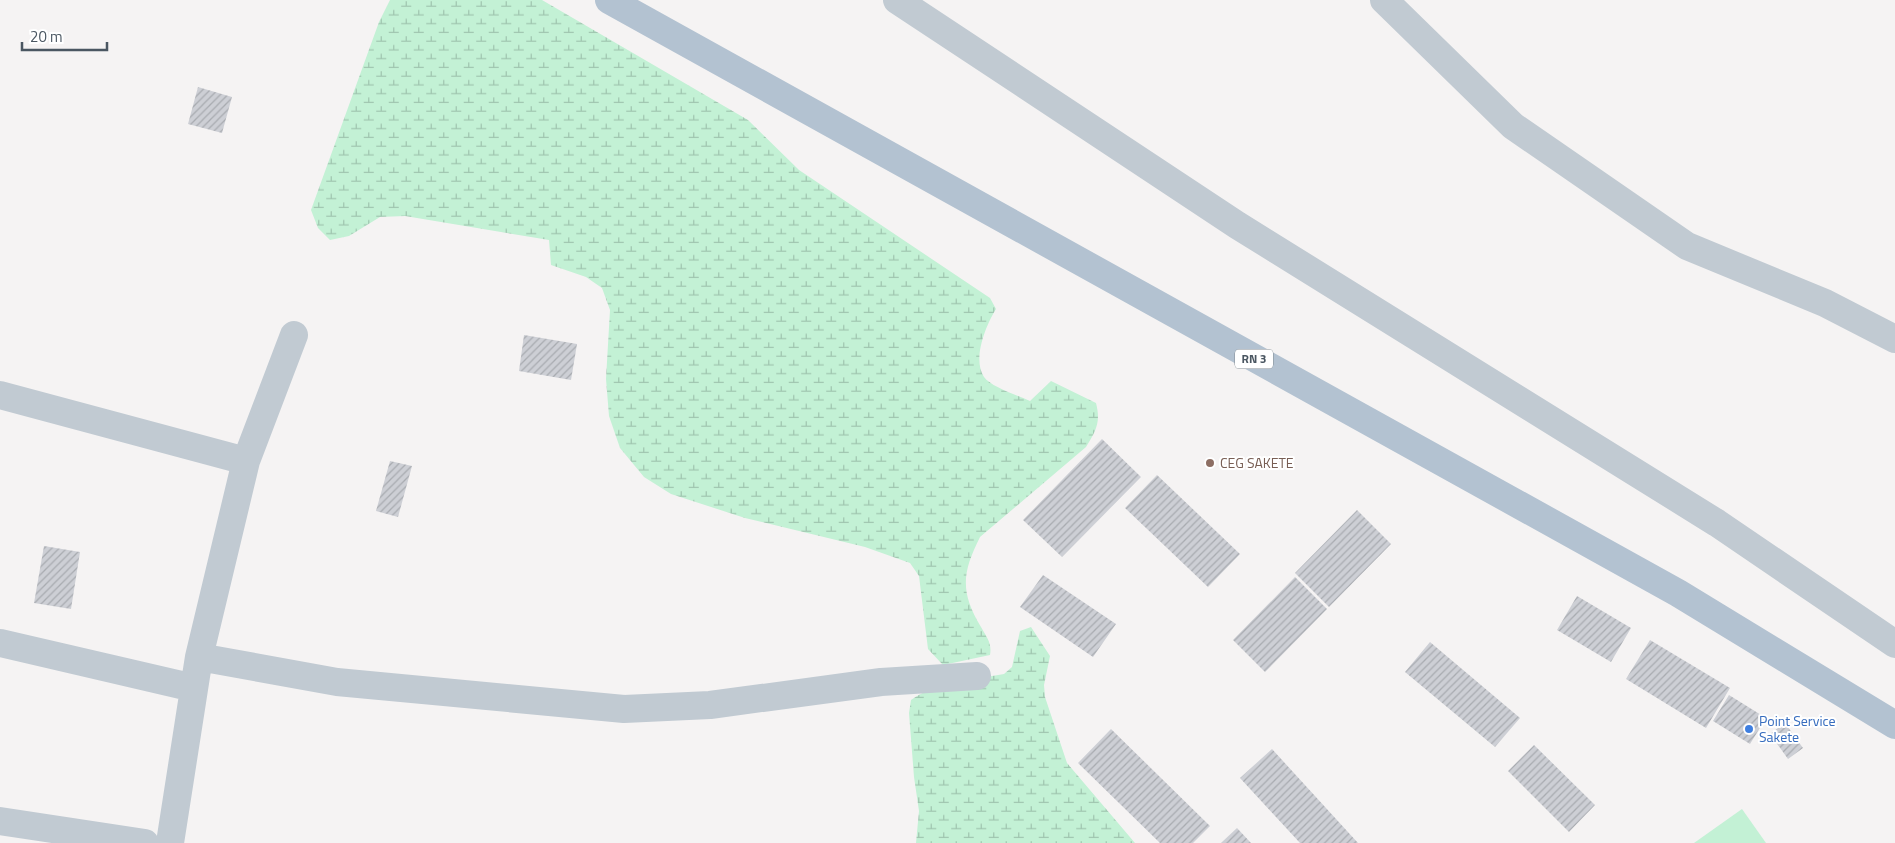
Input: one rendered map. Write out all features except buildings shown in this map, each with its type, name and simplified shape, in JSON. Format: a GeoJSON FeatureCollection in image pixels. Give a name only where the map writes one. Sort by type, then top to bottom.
{"type":"FeatureCollection","features":[{"type":"Feature","properties":{"kind":"main road","name":"RN 3"},"geometry":{"type":"LineString","coordinates":[[609,0],[1678,593],[1895,725]]}},
{"type":"Feature","properties":{"kind":"street"},"geometry":{"type":"LineString","coordinates":[[897,0],[1237,225],[1717,523],[1895,644]]}},
{"type":"Feature","properties":{"kind":"street"},"geometry":{"type":"LineString","coordinates":[[1384,0],[1513,126],[1687,246],[1825,303],[1895,338]]}},
{"type":"Feature","properties":{"kind":"street"},"geometry":{"type":"LineString","coordinates":[[170,843],[199,656],[246,461],[294,335]]}},
{"type":"Feature","properties":{"kind":"street"},"geometry":{"type":"LineString","coordinates":[[0,395],[246,461]]}},
{"type":"Feature","properties":{"kind":"street"},"geometry":{"type":"LineString","coordinates":[[0,644],[194,688]]}},
{"type":"Feature","properties":{"kind":"street"},"geometry":{"type":"LineString","coordinates":[[199,656],[337,682],[624,709],[710,705],[880,682],[978,676]]}},
{"type":"Feature","properties":{"kind":"street"},"geometry":{"type":"LineString","coordinates":[[0,821],[145,843]]}},
{"type":"Feature","properties":{"kind":"green space"},"geometry":{"type":"Polygon","coordinates":[[[390,0],[542,0],[748,120],[799,170],[990,298],[996,309],[988,324],[982,342],[979,361],[984,377],[988,381],[999,388],[1030,401],[1051,381],[1096,403],[1097,426],[1086,447],[980,537],[974,550],[967,572],[967,593],[974,615],[989,641],[990,655],[943,665],[928,649],[919,576],[910,563],[865,547],[745,518],[671,494],[644,477],[620,448],[609,416],[606,379],[610,310],[602,288],[586,277],[551,265],[549,240],[405,216],[380,217],[349,236],[330,240],[318,228],[311,210],[379,22],[390,0]]]}},
{"type":"Feature","properties":{"kind":"green space"},"geometry":{"type":"Polygon","coordinates":[[[1031,627],[1050,656],[1044,685],[1045,697],[1067,763],[1135,843],[916,843],[919,811],[914,777],[909,713],[911,700],[944,685],[1004,674],[1012,667],[1020,631],[1031,627]]]}},
{"type":"Feature","properties":{"kind":"green space"},"geometry":{"type":"Polygon","coordinates":[[[1742,809],[1766,843],[1694,843],[1742,809]]]}},
{"type":"Feature","properties":{"kind":"place","name":"CEG SAKETE"},"geometry":{"type":"Point","coordinates":[1210,463]}},
{"type":"Feature","properties":{"kind":"place","name":"Point Service Sakete"},"geometry":{"type":"Point","coordinates":[1749,729]}}]}
